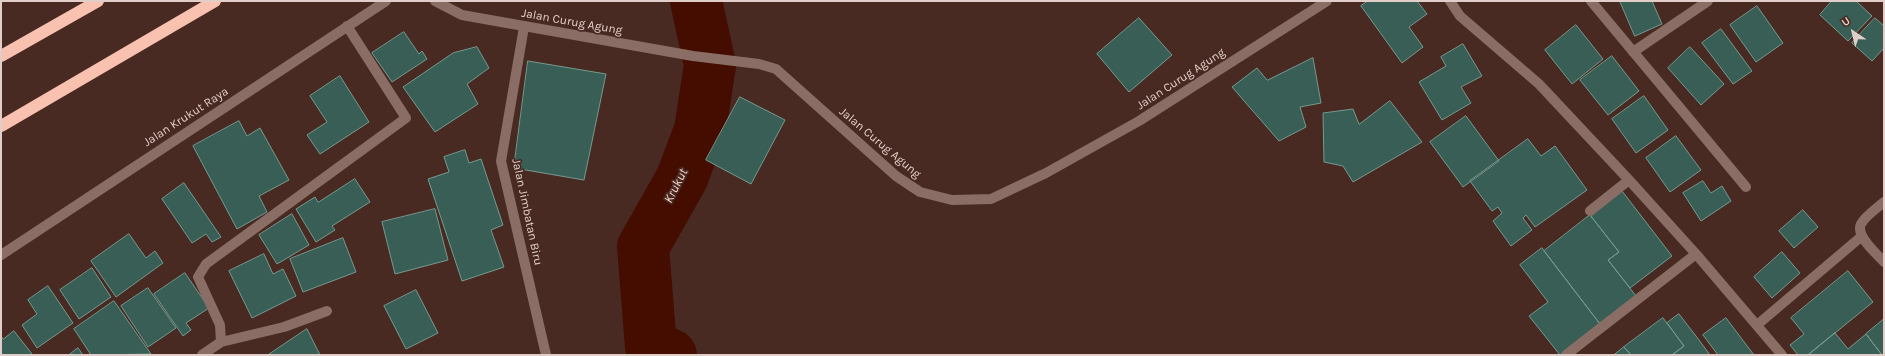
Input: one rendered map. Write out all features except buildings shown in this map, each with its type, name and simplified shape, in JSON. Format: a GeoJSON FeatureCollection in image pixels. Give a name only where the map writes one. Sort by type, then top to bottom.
{"type":"FeatureCollection","features":[{"type":"Feature","properties":{"kind":"highway"},"geometry":{"type":"LineString","coordinates":[[1,56],[98,1]]}},
{"type":"Feature","properties":{"kind":"highway"},"geometry":{"type":"LineString","coordinates":[[1,126],[215,1]]}},
{"type":"Feature","properties":{"kind":"street","name":"Jalan Krukut Raya"},"geometry":{"type":"LineString","coordinates":[[1,255],[386,1]]}},
{"type":"Feature","properties":{"kind":"street","name":"Jalan Curug Agung"},"geometry":{"type":"LineString","coordinates":[[435,1],[462,16],[693,56],[759,64],[776,69],[896,176],[920,192],[952,200],[991,199],[1046,173],[1139,121],[1327,1]]}},
{"type":"Feature","properties":{"kind":"street"},"geometry":{"type":"LineString","coordinates":[[1450,1],[1460,16],[1539,84],[1649,201],[1782,355]]}},
{"type":"Feature","properties":{"kind":"street"},"geometry":{"type":"LineString","coordinates":[[1591,1],[1746,187]]}},
{"type":"Feature","properties":{"kind":"street"},"geometry":{"type":"LineString","coordinates":[[1633,52],[1708,1]]}},
{"type":"Feature","properties":{"kind":"street"},"geometry":{"type":"LineString","coordinates":[[221,342],[220,325],[198,277],[206,264],[406,118],[347,26]]}},
{"type":"Feature","properties":{"kind":"street","name":"Jalan Jimbatan Biru"},"geometry":{"type":"LineString","coordinates":[[524,27],[501,161],[546,355]]}},
{"type":"Feature","properties":{"kind":"street"},"geometry":{"type":"LineString","coordinates":[[1590,211],[1629,180]]}},
{"type":"Feature","properties":{"kind":"street"},"geometry":{"type":"LineString","coordinates":[[1884,202],[1861,223],[1860,230],[1862,236],[1884,262]]}},
{"type":"Feature","properties":{"kind":"street"},"geometry":{"type":"LineString","coordinates":[[1757,325],[1862,236]]}},
{"type":"Feature","properties":{"kind":"street"},"geometry":{"type":"LineString","coordinates":[[1566,355],[1696,254]]}},
{"type":"Feature","properties":{"kind":"street"},"geometry":{"type":"LineString","coordinates":[[202,355],[221,342],[284,327],[327,312]]}},
{"type":"Feature","properties":{"kind":"waterway","name":"Krukut"},"geometry":{"type":"LineString","coordinates":[[671,355],[651,347],[643,247],[682,178],[700,130],[710,65],[696,1]]}}]}
